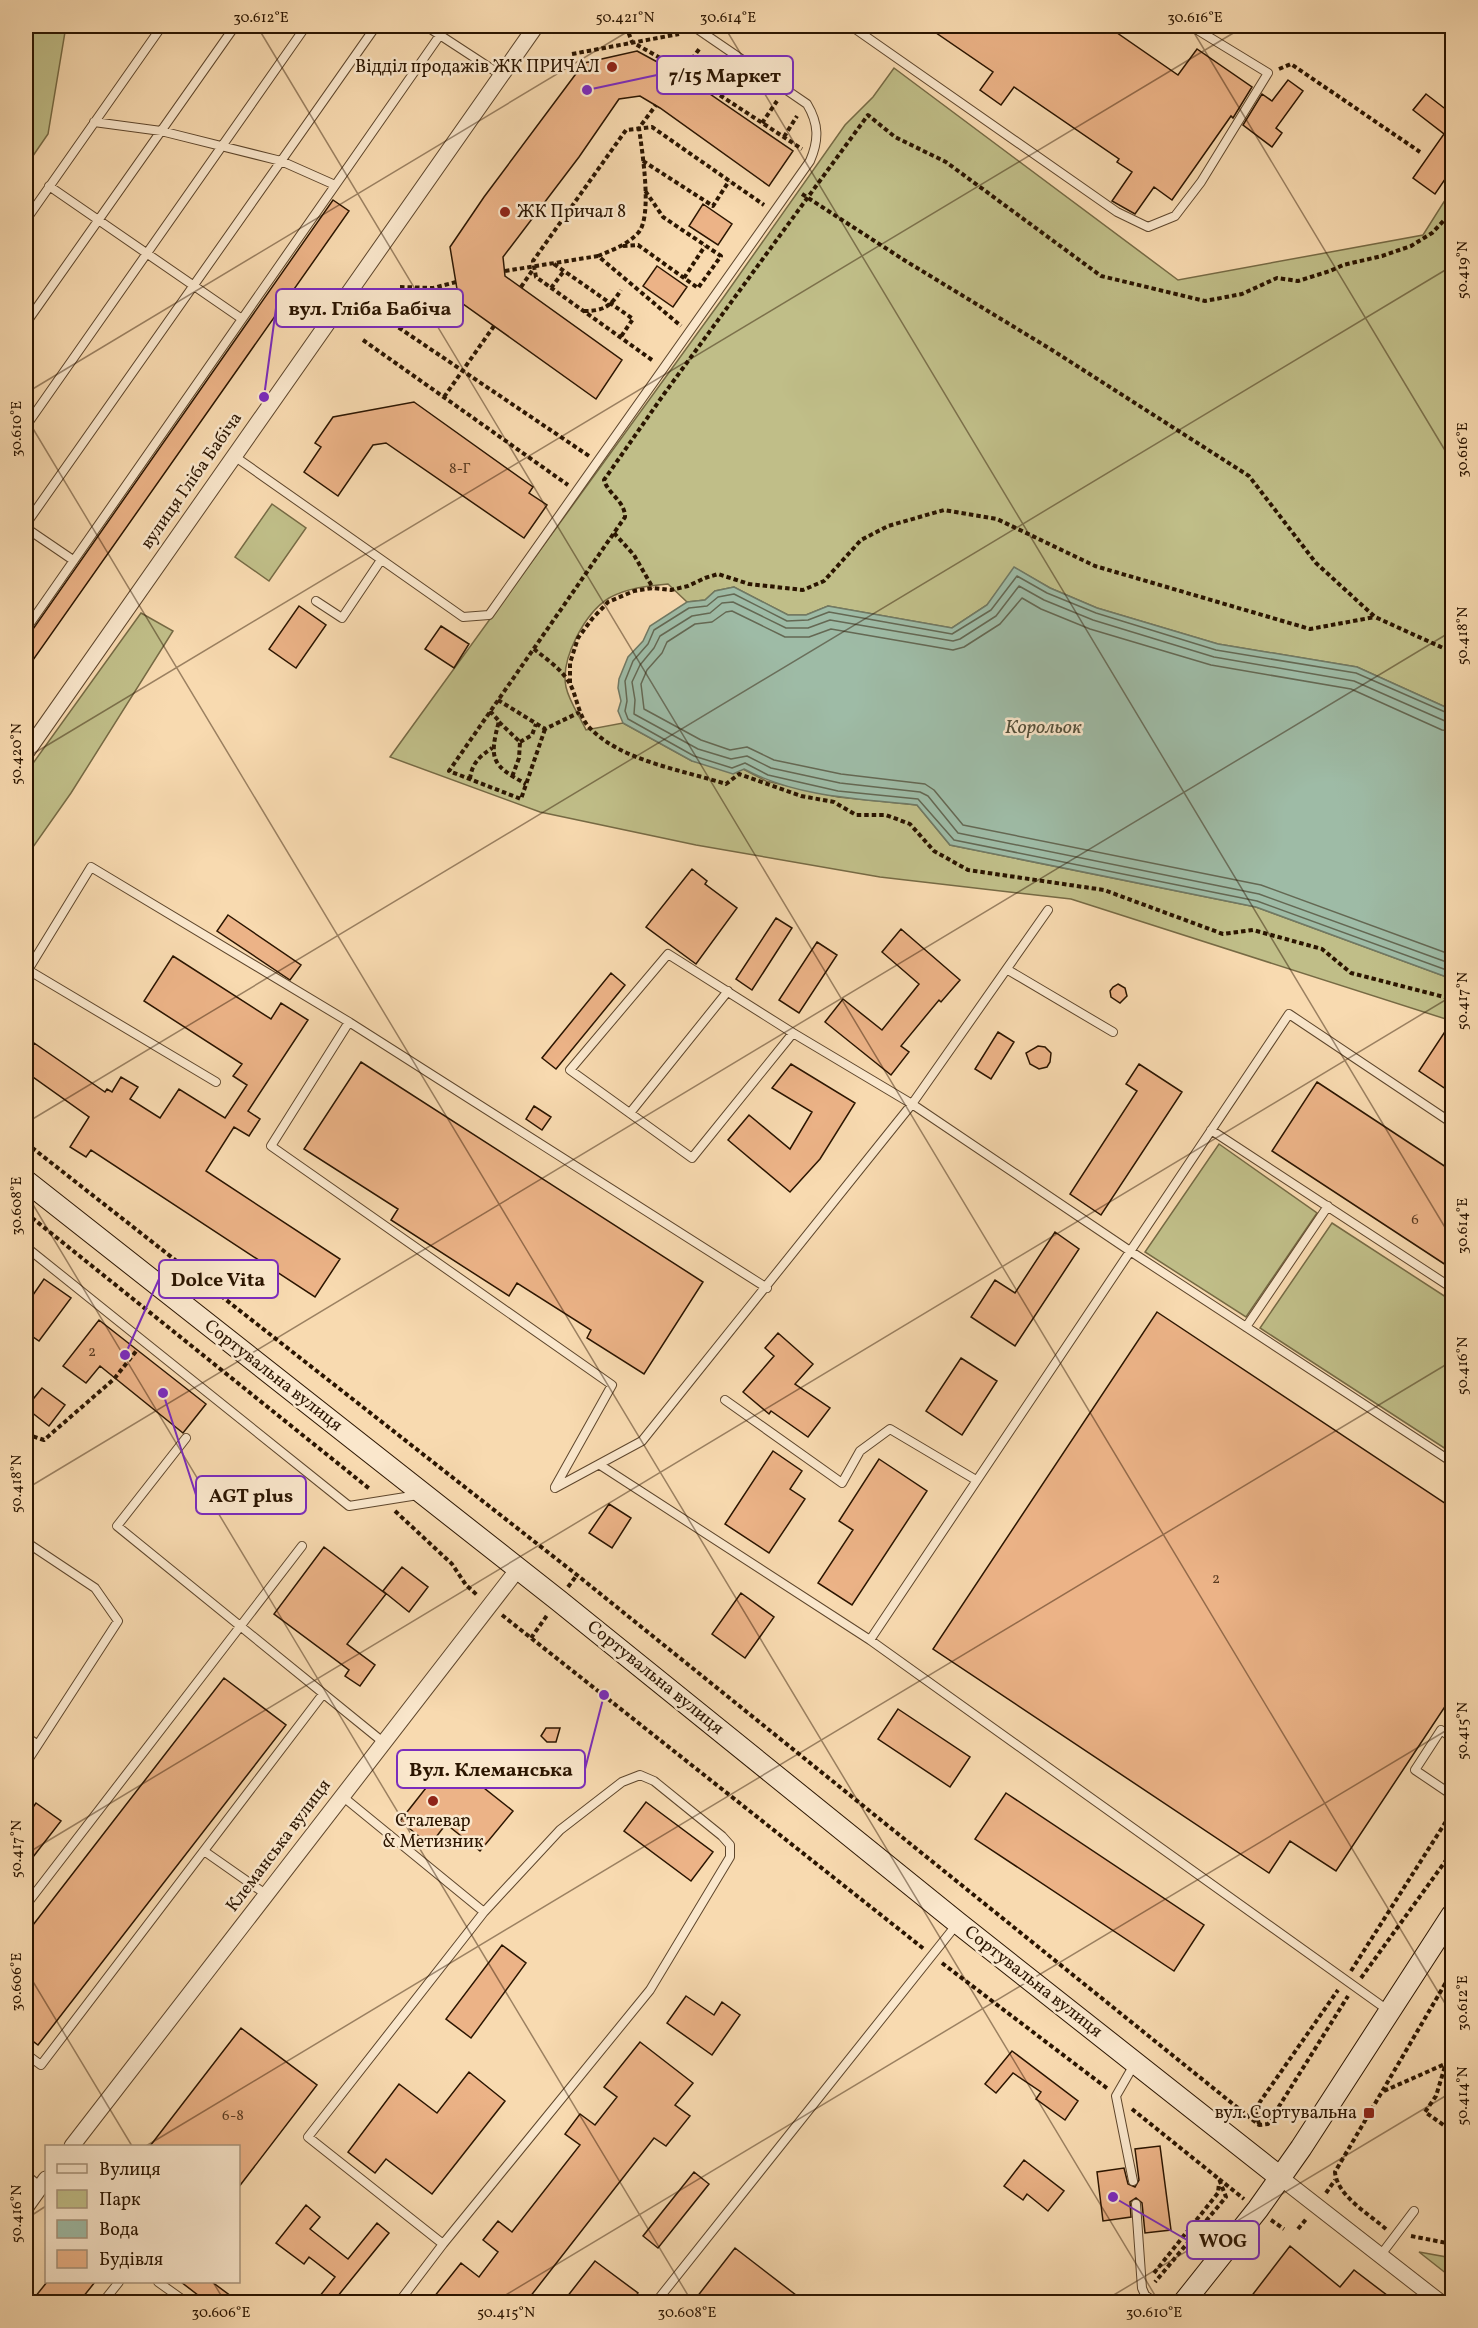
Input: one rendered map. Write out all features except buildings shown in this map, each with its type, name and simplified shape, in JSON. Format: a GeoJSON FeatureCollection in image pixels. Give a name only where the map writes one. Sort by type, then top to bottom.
{"type":"FeatureCollection","features":[{"type":"Feature","properties":{"kind":"street","name":"вулиця Гліба Бабіча"},"geometry":{"type":"LineString","coordinates":[[26,753],[536,26]]}},
{"type":"Feature","properties":{"kind":"street","name":"Сортувальна вулиця"},"geometry":{"type":"LineString","coordinates":[[26,1181],[518,1569],[958,1923],[1281,2178]]}},
{"type":"Feature","properties":{"kind":"street","name":"Клеманська вулиця"},"geometry":{"type":"LineString","coordinates":[[73,2145],[518,1569]]}},
{"type":"Feature","properties":{"kind":"street"},"geometry":{"type":"LineString","coordinates":[[1184,2302],[1281,2178],[1452,1916]]}},
{"type":"Feature","properties":{"kind":"street"},"geometry":{"type":"LineString","coordinates":[[1281,2178],[1440,2302]]}},
{"type":"Feature","properties":{"kind":"street"},"geometry":{"type":"LineString","coordinates":[[26,2207],[44,2183]]}},
{"type":"Feature","properties":{"kind":"lane"},"geometry":{"type":"LineString","coordinates":[[26,220],[162,26]]}},
{"type":"Feature","properties":{"kind":"lane"},"geometry":{"type":"LineString","coordinates":[[26,323],[235,26]]}},
{"type":"Feature","properties":{"kind":"lane"},"geometry":{"type":"LineString","coordinates":[[26,426],[306,26]]}},
{"type":"Feature","properties":{"kind":"lane"},"geometry":{"type":"LineString","coordinates":[[73,560],[26,526],[376,26]]}},
{"type":"Feature","properties":{"kind":"lane"},"geometry":{"type":"LineString","coordinates":[[426,26],[501,75]]}},
{"type":"Feature","properties":{"kind":"lane"},"geometry":{"type":"LineString","coordinates":[[234,456],[463,617],[489,615],[792,187],[810,161],[817,145],[814,116],[807,104],[693,26]]}},
{"type":"Feature","properties":{"kind":"lane"},"geometry":{"type":"LineString","coordinates":[[851,26],[1117,212],[1148,227],[1175,216],[1201,182],[1269,74],[1191,26]]}},
{"type":"Feature","properties":{"kind":"lane"},"geometry":{"type":"LineString","coordinates":[[26,629],[440,35]]}},
{"type":"Feature","properties":{"kind":"lane"},"geometry":{"type":"LineString","coordinates":[[94,122],[161,130],[281,160],[335,185]]}},
{"type":"Feature","properties":{"kind":"lane"},"geometry":{"type":"LineString","coordinates":[[49,186],[242,319]]}},
{"type":"Feature","properties":{"kind":"lane"},"geometry":{"type":"LineString","coordinates":[[316,601],[342,618],[381,560]]}},
{"type":"Feature","properties":{"kind":"lane"},"geometry":{"type":"LineString","coordinates":[[216,1083],[28,970],[91,867],[349,1022],[767,1288]]}},
{"type":"Feature","properties":{"kind":"lane"},"geometry":{"type":"LineString","coordinates":[[349,1022],[271,1146],[612,1385],[555,1488],[642,1441],[767,1288],[912,1104],[1048,910]]}},
{"type":"Feature","properties":{"kind":"lane"},"geometry":{"type":"LineString","coordinates":[[793,1033],[692,1158],[570,1070],[668,954],[793,1033],[912,1104],[1130,1251],[1452,1462]]}},
{"type":"Feature","properties":{"kind":"lane"},"geometry":{"type":"LineString","coordinates":[[1008,970],[1113,1032]]}},
{"type":"Feature","properties":{"kind":"lane"},"geometry":{"type":"LineString","coordinates":[[630,1113],[728,991]]}},
{"type":"Feature","properties":{"kind":"lane"},"geometry":{"type":"LineString","coordinates":[[870,1640],[1289,1014],[1452,1124]]}},
{"type":"Feature","properties":{"kind":"lane"},"geometry":{"type":"LineString","coordinates":[[1211,1130],[1452,1288]]}},
{"type":"Feature","properties":{"kind":"lane"},"geometry":{"type":"LineString","coordinates":[[1246,1327],[1328,1206]]}},
{"type":"Feature","properties":{"kind":"lane"},"geometry":{"type":"LineString","coordinates":[[26,1247],[349,1506],[423,1494]]}},
{"type":"Feature","properties":{"kind":"lane"},"geometry":{"type":"LineString","coordinates":[[725,1400],[842,1482],[860,1451],[890,1429],[976,1480]]}},
{"type":"Feature","properties":{"kind":"lane"},"geometry":{"type":"LineString","coordinates":[[186,1438],[117,1526],[383,1742]]}},
{"type":"Feature","properties":{"kind":"lane"},"geometry":{"type":"LineString","coordinates":[[600,1465],[870,1640],[1390,2012]]}},
{"type":"Feature","properties":{"kind":"lane"},"geometry":{"type":"LineString","coordinates":[[26,1542],[95,1588],[118,1621],[26,1764]]}},
{"type":"Feature","properties":{"kind":"lane"},"geometry":{"type":"LineString","coordinates":[[26,1905],[302,1546]]}},
{"type":"Feature","properties":{"kind":"lane"},"geometry":{"type":"LineString","coordinates":[[26,2054],[41,2065],[324,1694]]}},
{"type":"Feature","properties":{"kind":"lane"},"geometry":{"type":"LineString","coordinates":[[1452,1738],[1441,1730],[1414,1770],[1452,1796]]}},
{"type":"Feature","properties":{"kind":"lane"},"geometry":{"type":"LineString","coordinates":[[26,1737],[37,1744]]}},
{"type":"Feature","properties":{"kind":"lane"},"geometry":{"type":"LineString","coordinates":[[399,2302],[443,2244],[650,1990],[730,1857],[730,1845],[722,1836],[654,1781],[640,1775],[622,1782],[560,1830],[484,1912],[308,2137],[443,2244]]}},
{"type":"Feature","properties":{"kind":"lane"},"geometry":{"type":"LineString","coordinates":[[342,1796],[484,1912]]}},
{"type":"Feature","properties":{"kind":"lane"},"geometry":{"type":"LineString","coordinates":[[204,1851],[267,1895]]}},
{"type":"Feature","properties":{"kind":"lane"},"geometry":{"type":"LineString","coordinates":[[656,2302],[958,1923]]}},
{"type":"Feature","properties":{"kind":"lane"},"geometry":{"type":"LineString","coordinates":[[1133,2181],[1116,2096],[1136,2063]]}},
{"type":"Feature","properties":{"kind":"lane"},"geometry":{"type":"LineString","coordinates":[[26,2175],[44,2183]]}},
{"type":"Feature","properties":{"kind":"lane"},"geometry":{"type":"LineString","coordinates":[[1136,2204],[1142,2288],[1145,2295],[1155,2302]]}},
{"type":"Feature","properties":{"kind":"lane"},"geometry":{"type":"LineString","coordinates":[[1380,2256],[1414,2211]]}},
{"type":"Feature","properties":{"kind":"lane"},"geometry":{"type":"LineString","coordinates":[[103,2302],[118,2283]]}},
{"type":"Feature","properties":{"kind":"lane"},"geometry":{"type":"LineString","coordinates":[[159,2283],[186,2302]]}},
{"type":"Feature","properties":{"kind":"path"},"geometry":{"type":"LineString","coordinates":[[626,26],[632,42],[683,71],[804,150]]}},
{"type":"Feature","properties":{"kind":"path"},"geometry":{"type":"LineString","coordinates":[[572,54],[679,34]]}},
{"type":"Feature","properties":{"kind":"path"},"geometry":{"type":"LineString","coordinates":[[683,71],[699,48]]}},
{"type":"Feature","properties":{"kind":"path"},"geometry":{"type":"LineString","coordinates":[[1269,74],[1291,64],[1420,152]]}},
{"type":"Feature","properties":{"kind":"path"},"geometry":{"type":"LineString","coordinates":[[710,89],[725,66]]}},
{"type":"Feature","properties":{"kind":"path"},"geometry":{"type":"LineString","coordinates":[[762,123],[777,101]]}},
{"type":"Feature","properties":{"kind":"path"},"geometry":{"type":"LineString","coordinates":[[623,246],[639,232],[646,213],[644,161],[639,128],[656,105]]}},
{"type":"Feature","properties":{"kind":"path"},"geometry":{"type":"LineString","coordinates":[[580,712],[545,729],[520,799],[448,771],[625,517],[625,510],[614,493],[606,486],[604,480],[664,393],[868,115],[895,137],[946,162],[1101,276],[1205,301],[1242,294],[1277,278],[1298,281],[1330,272],[1343,265],[1382,256],[1411,246],[1432,233],[1452,212]]}},
{"type":"Feature","properties":{"kind":"path"},"geometry":{"type":"LineString","coordinates":[[784,137],[797,116]]}},
{"type":"Feature","properties":{"kind":"path"},"geometry":{"type":"LineString","coordinates":[[652,360],[536,277],[533,261],[626,130],[651,127],[764,205]]}},
{"type":"Feature","properties":{"kind":"path"},"geometry":{"type":"LineString","coordinates":[[644,161],[713,206],[729,181]]}},
{"type":"Feature","properties":{"kind":"path"},"geometry":{"type":"LineString","coordinates":[[792,187],[904,260],[1052,350],[1249,476],[1316,563],[1375,616],[1452,652]]}},
{"type":"Feature","properties":{"kind":"path"},"geometry":{"type":"LineString","coordinates":[[505,271],[598,256],[623,246],[638,245],[698,288],[721,256],[663,217],[644,189]]}},
{"type":"Feature","properties":{"kind":"path"},"geometry":{"type":"LineString","coordinates":[[684,278],[705,246]]}},
{"type":"Feature","properties":{"kind":"path"},"geometry":{"type":"LineString","coordinates":[[598,256],[688,333]]}},
{"type":"Feature","properties":{"kind":"path"},"geometry":{"type":"LineString","coordinates":[[554,264],[633,319],[620,338]]}},
{"type":"Feature","properties":{"kind":"path"},"geometry":{"type":"LineString","coordinates":[[521,287],[534,268]]}},
{"type":"Feature","properties":{"kind":"path"},"geometry":{"type":"LineString","coordinates":[[552,288],[564,271]]}},
{"type":"Feature","properties":{"kind":"path"},"geometry":{"type":"LineString","coordinates":[[400,287],[433,288],[456,282]]}},
{"type":"Feature","properties":{"kind":"path"},"geometry":{"type":"LineString","coordinates":[[583,311],[597,311],[612,304],[621,290]]}},
{"type":"Feature","properties":{"kind":"path"},"geometry":{"type":"LineString","coordinates":[[380,315],[597,461]]}},
{"type":"Feature","properties":{"kind":"path"},"geometry":{"type":"LineString","coordinates":[[444,397],[494,326]]}},
{"type":"Feature","properties":{"kind":"path"},"geometry":{"type":"LineString","coordinates":[[363,340],[576,490]]}},
{"type":"Feature","properties":{"kind":"path"},"geometry":{"type":"LineString","coordinates":[[570,684],[570,663],[578,638],[608,602],[634,591],[653,588],[671,590],[718,574],[749,584],[804,590],[824,581],[861,540],[888,526],[944,510],[997,519],[1095,566],[1310,629],[1375,616]]}},
{"type":"Feature","properties":{"kind":"path"},"geometry":{"type":"LineString","coordinates":[[614,533],[634,555],[653,588]]}},
{"type":"Feature","properties":{"kind":"path"},"geometry":{"type":"LineString","coordinates":[[534,648],[561,672],[570,684],[586,724],[604,740],[634,756],[726,784],[739,774],[801,796],[834,802],[856,815],[886,815],[910,824],[934,851],[968,870],[1104,890],[1223,934],[1253,930],[1322,949],[1351,973],[1452,999]]}},
{"type":"Feature","properties":{"kind":"path"},"geometry":{"type":"LineString","coordinates":[[498,700],[545,729]]}},
{"type":"Feature","properties":{"kind":"path"},"geometry":{"type":"LineString","coordinates":[[490,711],[520,742],[519,758],[512,777]]}},
{"type":"Feature","properties":{"kind":"path"},"geometry":{"type":"LineString","coordinates":[[499,721],[492,748],[503,771],[526,784]]}},
{"type":"Feature","properties":{"kind":"path"},"geometry":{"type":"LineString","coordinates":[[520,742],[532,735],[536,724]]}},
{"type":"Feature","properties":{"kind":"path"},"geometry":{"type":"LineString","coordinates":[[470,779],[476,759],[492,748]]}},
{"type":"Feature","properties":{"kind":"path"},"geometry":{"type":"LineString","coordinates":[[26,1143],[577,1575],[1259,2124],[1268,2124],[1346,1999]]}},
{"type":"Feature","properties":{"kind":"path"},"geometry":{"type":"LineString","coordinates":[[26,1212],[383,1501],[452,1564],[466,1585]]}},
{"type":"Feature","properties":{"kind":"path"},"geometry":{"type":"LineString","coordinates":[[26,1434],[44,1440],[114,1379],[143,1341]]}},
{"type":"Feature","properties":{"kind":"path"},"geometry":{"type":"LineString","coordinates":[[1366,1971],[1452,1852]]}},
{"type":"Feature","properties":{"kind":"path"},"geometry":{"type":"LineString","coordinates":[[1452,1972],[1335,2172],[1336,2180],[1344,2193],[1386,2229],[1452,2244]]}},
{"type":"Feature","properties":{"kind":"path"},"geometry":{"type":"LineString","coordinates":[[1452,2054],[1446,2063],[1436,2096],[1425,2112],[1452,2131]]}},
{"type":"Feature","properties":{"kind":"path"},"geometry":{"type":"LineString","coordinates":[[1382,2092],[1446,2063]]}},
{"type":"Feature","properties":{"kind":"path"},"geometry":{"type":"LineString","coordinates":[[1142,2288],[1218,2193],[1219,2179]]}},
{"type":"Feature","properties":{"kind":"green space"},"geometry":{"type":"Polygon","coordinates":[[[26,26],[66,26],[48,134],[26,166],[26,26]]]}},
{"type":"Feature","properties":{"kind":"green space"},"geometry":{"type":"Polygon","coordinates":[[[894,68],[1178,280],[1423,235],[1452,189],[1452,710],[1357,667],[1218,644],[1097,608],[1050,588],[1015,568],[987,605],[952,628],[828,606],[806,615],[788,615],[734,587],[715,591],[705,600],[687,602],[668,584],[623,592],[609,598],[591,614],[576,638],[567,663],[565,676],[567,692],[586,730],[623,723],[692,761],[743,769],[766,781],[838,797],[917,805],[950,845],[1256,907],[1452,979],[1452,1021],[1071,899],[880,877],[696,845],[540,812],[390,757],[723,298],[845,125],[873,97],[894,68]]]}},
{"type":"Feature","properties":{"kind":"green space"},"geometry":{"type":"Polygon","coordinates":[[[272,504],[306,528],[269,581],[235,557],[272,504]]]}},
{"type":"Feature","properties":{"kind":"green space"},"geometry":{"type":"Polygon","coordinates":[[[141,613],[173,631],[71,793],[26,857],[26,773],[141,613]]]}},
{"type":"Feature","properties":{"kind":"green space"},"geometry":{"type":"Polygon","coordinates":[[[1219,1144],[1317,1213],[1246,1317],[1145,1252],[1219,1144]]]}},
{"type":"Feature","properties":{"kind":"green space"},"geometry":{"type":"Polygon","coordinates":[[[1332,1223],[1452,1301],[1452,1453],[1260,1328],[1332,1223]]]}},
{"type":"Feature","properties":{"kind":"green space"},"geometry":{"type":"Polygon","coordinates":[[[1419,2252],[1452,2258],[1452,2278],[1419,2252]]]}},
{"type":"Feature","properties":{"kind":"water","name":"Корольок"},"geometry":{"type":"Polygon","coordinates":[[[1014,567],[1050,588],[1097,608],[1218,644],[1357,667],[1452,710],[1452,979],[1256,907],[950,845],[917,805],[806,791],[785,786],[744,769],[733,774],[692,761],[623,723],[618,711],[621,701],[618,688],[619,679],[628,657],[643,641],[650,626],[687,602],[705,600],[715,591],[734,587],[788,615],[806,615],[828,606],[952,628],[987,605],[1014,567]]]}},
{"type":"Feature","properties":{"kind":"place","name":"Відділ продажів ЖК ПРИЧАЛ"},"geometry":{"type":"Point","coordinates":[612,67]}},
{"type":"Feature","properties":{"kind":"place","name":"7/15 Маркет"},"geometry":{"type":"Point","coordinates":[587,90]}},
{"type":"Feature","properties":{"kind":"place","name":"ЖК Причал 8"},"geometry":{"type":"Point","coordinates":[505,212]}},
{"type":"Feature","properties":{"kind":"place","name":"вул. Гліба Бабіча"},"geometry":{"type":"Point","coordinates":[264,397]}},
{"type":"Feature","properties":{"kind":"place","name":"Dolce Vita"},"geometry":{"type":"Point","coordinates":[125,1355]}},
{"type":"Feature","properties":{"kind":"place","name":"AGT plus"},"geometry":{"type":"Point","coordinates":[163,1393]}},
{"type":"Feature","properties":{"kind":"place","name":"Вул. Клеманська"},"geometry":{"type":"Point","coordinates":[604,1695]}},
{"type":"Feature","properties":{"kind":"place","name":"Сталевар & Метизник"},"geometry":{"type":"Point","coordinates":[433,1801]}},
{"type":"Feature","properties":{"kind":"place","name":"вул. Сортувальна"},"geometry":{"type":"Point","coordinates":[1369,2113]}},
{"type":"Feature","properties":{"kind":"place","name":"WOG"},"geometry":{"type":"Point","coordinates":[1113,2197]}}]}
